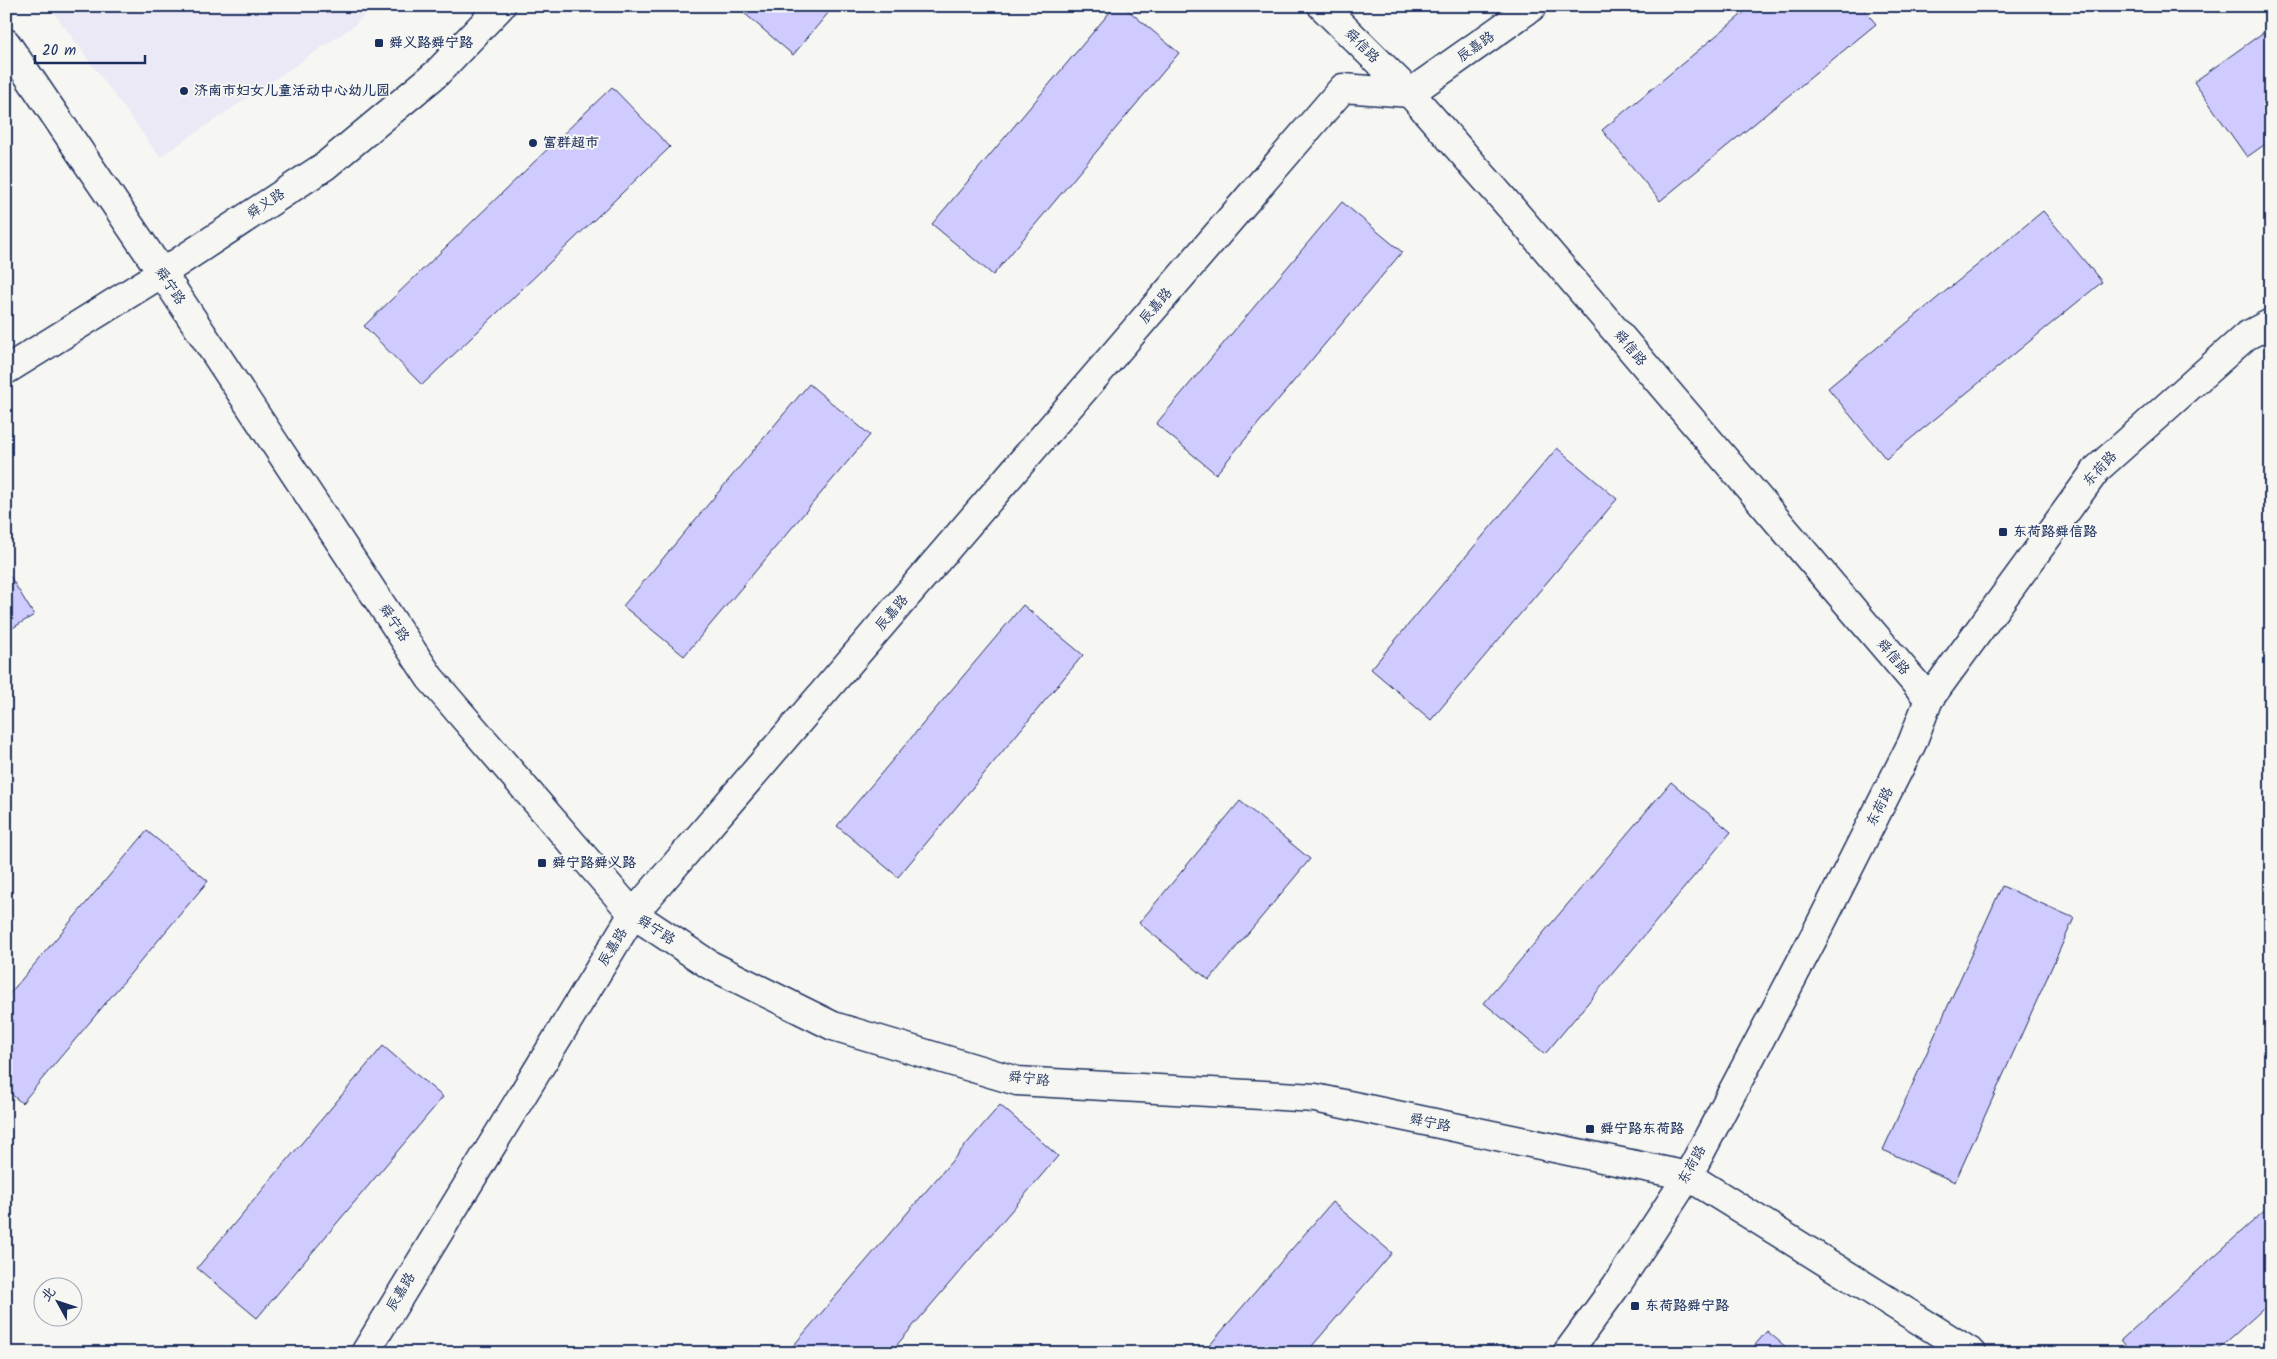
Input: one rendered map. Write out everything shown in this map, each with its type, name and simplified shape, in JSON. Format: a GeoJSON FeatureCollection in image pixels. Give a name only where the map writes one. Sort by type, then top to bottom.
{"type":"FeatureCollection","features":[{"type":"Feature","properties":{"kind":"street","name":"舜义路"},"geometry":{"type":"LineString","coordinates":[[6,370],[162,273],[325,166],[436,74],[501,6]]}},
{"type":"Feature","properties":{"kind":"street","name":"舜信路"},"geometry":{"type":"LineString","coordinates":[[1322,6],[1410,93],[1525,224],[1929,700]]}},
{"type":"Feature","properties":{"kind":"street","name":"辰嘉路"},"geometry":{"type":"LineString","coordinates":[[365,1353],[633,914],[1343,88],[1410,93],[1533,6]]}},
{"type":"Feature","properties":{"kind":"street","name":"舜宁路"},"geometry":{"type":"LineString","coordinates":[[6,43],[162,273],[430,678],[633,914],[710,965],[833,1026],[1017,1080],[1314,1098],[1688,1176]]}},
{"type":"Feature","properties":{"kind":"street","name":"东荷路"},"geometry":{"type":"LineString","coordinates":[[1567,1353],[1616,1286],[1688,1176],[1834,898],[1912,743],[1929,700],[2097,469],[2246,336],[2271,323]]}},
{"type":"Feature","properties":{"kind":"street"},"geometry":{"type":"LineString","coordinates":[[1688,1176],[1972,1353]]}},
{"type":"Feature","properties":{"kind":"shaded area","name":"济南市妇女儿童活动中心幼儿园"},"geometry":{"type":"Polygon","coordinates":[[[49,6],[373,6],[355,25],[160,157],[49,6]]]}},
{"type":"Feature","properties":{"kind":"building"},"geometry":{"type":"Polygon","coordinates":[[[736,6],[834,6],[793,55],[736,6]]]}},
{"type":"Feature","properties":{"kind":"building"},"geometry":{"type":"Polygon","coordinates":[[[1115,6],[1123,6],[1179,53],[993,275],[932,224],[1115,6]]]}},
{"type":"Feature","properties":{"kind":"building"},"geometry":{"type":"Polygon","coordinates":[[[1752,6],[1861,6],[1876,24],[1660,201],[1602,130],[1752,6]]]}},
{"type":"Feature","properties":{"kind":"building"},"geometry":{"type":"Polygon","coordinates":[[[2271,27],[2271,140],[2247,157],[2194,82],[2271,27]]]}},
{"type":"Feature","properties":{"kind":"building"},"geometry":{"type":"Polygon","coordinates":[[[612,87],[670,147],[422,385],[364,326],[612,87]]]}},
{"type":"Feature","properties":{"kind":"building"},"geometry":{"type":"Polygon","coordinates":[[[1342,202],[1402,252],[1216,474],[1156,424],[1342,202]]]}},
{"type":"Feature","properties":{"kind":"building"},"geometry":{"type":"Polygon","coordinates":[[[2043,211],[2102,282],[1886,459],[1828,388],[2043,211]]]}},
{"type":"Feature","properties":{"kind":"building"},"geometry":{"type":"Polygon","coordinates":[[[809,384],[870,435],[684,656],[623,606],[809,384]]]}},
{"type":"Feature","properties":{"kind":"building"},"geometry":{"type":"Polygon","coordinates":[[[1557,448],[1617,499],[1431,720],[1371,669],[1557,448]]]}},
{"type":"Feature","properties":{"kind":"building"},"geometry":{"type":"Polygon","coordinates":[[[6,570],[34,615],[6,632],[6,570]]]}},
{"type":"Feature","properties":{"kind":"building"},"geometry":{"type":"Polygon","coordinates":[[[1023,605],[1083,655],[898,877],[837,826],[1023,605]]]}},
{"type":"Feature","properties":{"kind":"building"},"geometry":{"type":"Polygon","coordinates":[[[1671,782],[1731,832],[1545,1054],[1484,1003],[1671,782]]]}},
{"type":"Feature","properties":{"kind":"building"},"geometry":{"type":"Polygon","coordinates":[[[1240,801],[1310,859],[1209,980],[1139,923],[1240,801]]]}},
{"type":"Feature","properties":{"kind":"building"},"geometry":{"type":"Polygon","coordinates":[[[147,831],[208,881],[22,1103],[6,1090],[6,998],[147,831]]]}},
{"type":"Feature","properties":{"kind":"building"},"geometry":{"type":"Polygon","coordinates":[[[2002,886],[2074,918],[1955,1182],[1883,1150],[2002,886]]]}},
{"type":"Feature","properties":{"kind":"building"},"geometry":{"type":"Polygon","coordinates":[[[383,1046],[443,1097],[257,1318],[197,1268],[383,1046]]]}},
{"type":"Feature","properties":{"kind":"building"},"geometry":{"type":"Polygon","coordinates":[[[1000,1105],[1058,1156],[890,1353],[787,1353],[1000,1105]]]}},
{"type":"Feature","properties":{"kind":"building"},"geometry":{"type":"Polygon","coordinates":[[[1332,1202],[1392,1253],[1306,1353],[1203,1353],[1332,1202]]]}},
{"type":"Feature","properties":{"kind":"building"},"geometry":{"type":"Polygon","coordinates":[[[2271,1205],[2271,1302],[2214,1353],[2132,1353],[2121,1340],[2271,1205]]]}},
{"type":"Feature","properties":{"kind":"building"},"geometry":{"type":"Polygon","coordinates":[[[1767,1331],[1793,1353],[1748,1353],[1767,1331]]]}},
{"type":"Feature","properties":{"kind":"place","name":"舜义路舜宁路"},"geometry":{"type":"Point","coordinates":[379,43]}},
{"type":"Feature","properties":{"kind":"place","name":"济南市妇女儿童活动中心幼儿园"},"geometry":{"type":"Point","coordinates":[184,91]}},
{"type":"Feature","properties":{"kind":"place","name":"富群超市"},"geometry":{"type":"Point","coordinates":[533,143]}},
{"type":"Feature","properties":{"kind":"place","name":"东荷路舜信路"},"geometry":{"type":"Point","coordinates":[2003,532]}},
{"type":"Feature","properties":{"kind":"place","name":"舜宁路舜义路"},"geometry":{"type":"Point","coordinates":[542,863]}},
{"type":"Feature","properties":{"kind":"place","name":"舜宁路东荷路"},"geometry":{"type":"Point","coordinates":[1590,1129]}},
{"type":"Feature","properties":{"kind":"place","name":"东荷路舜宁路"},"geometry":{"type":"Point","coordinates":[1635,1306]}}]}
